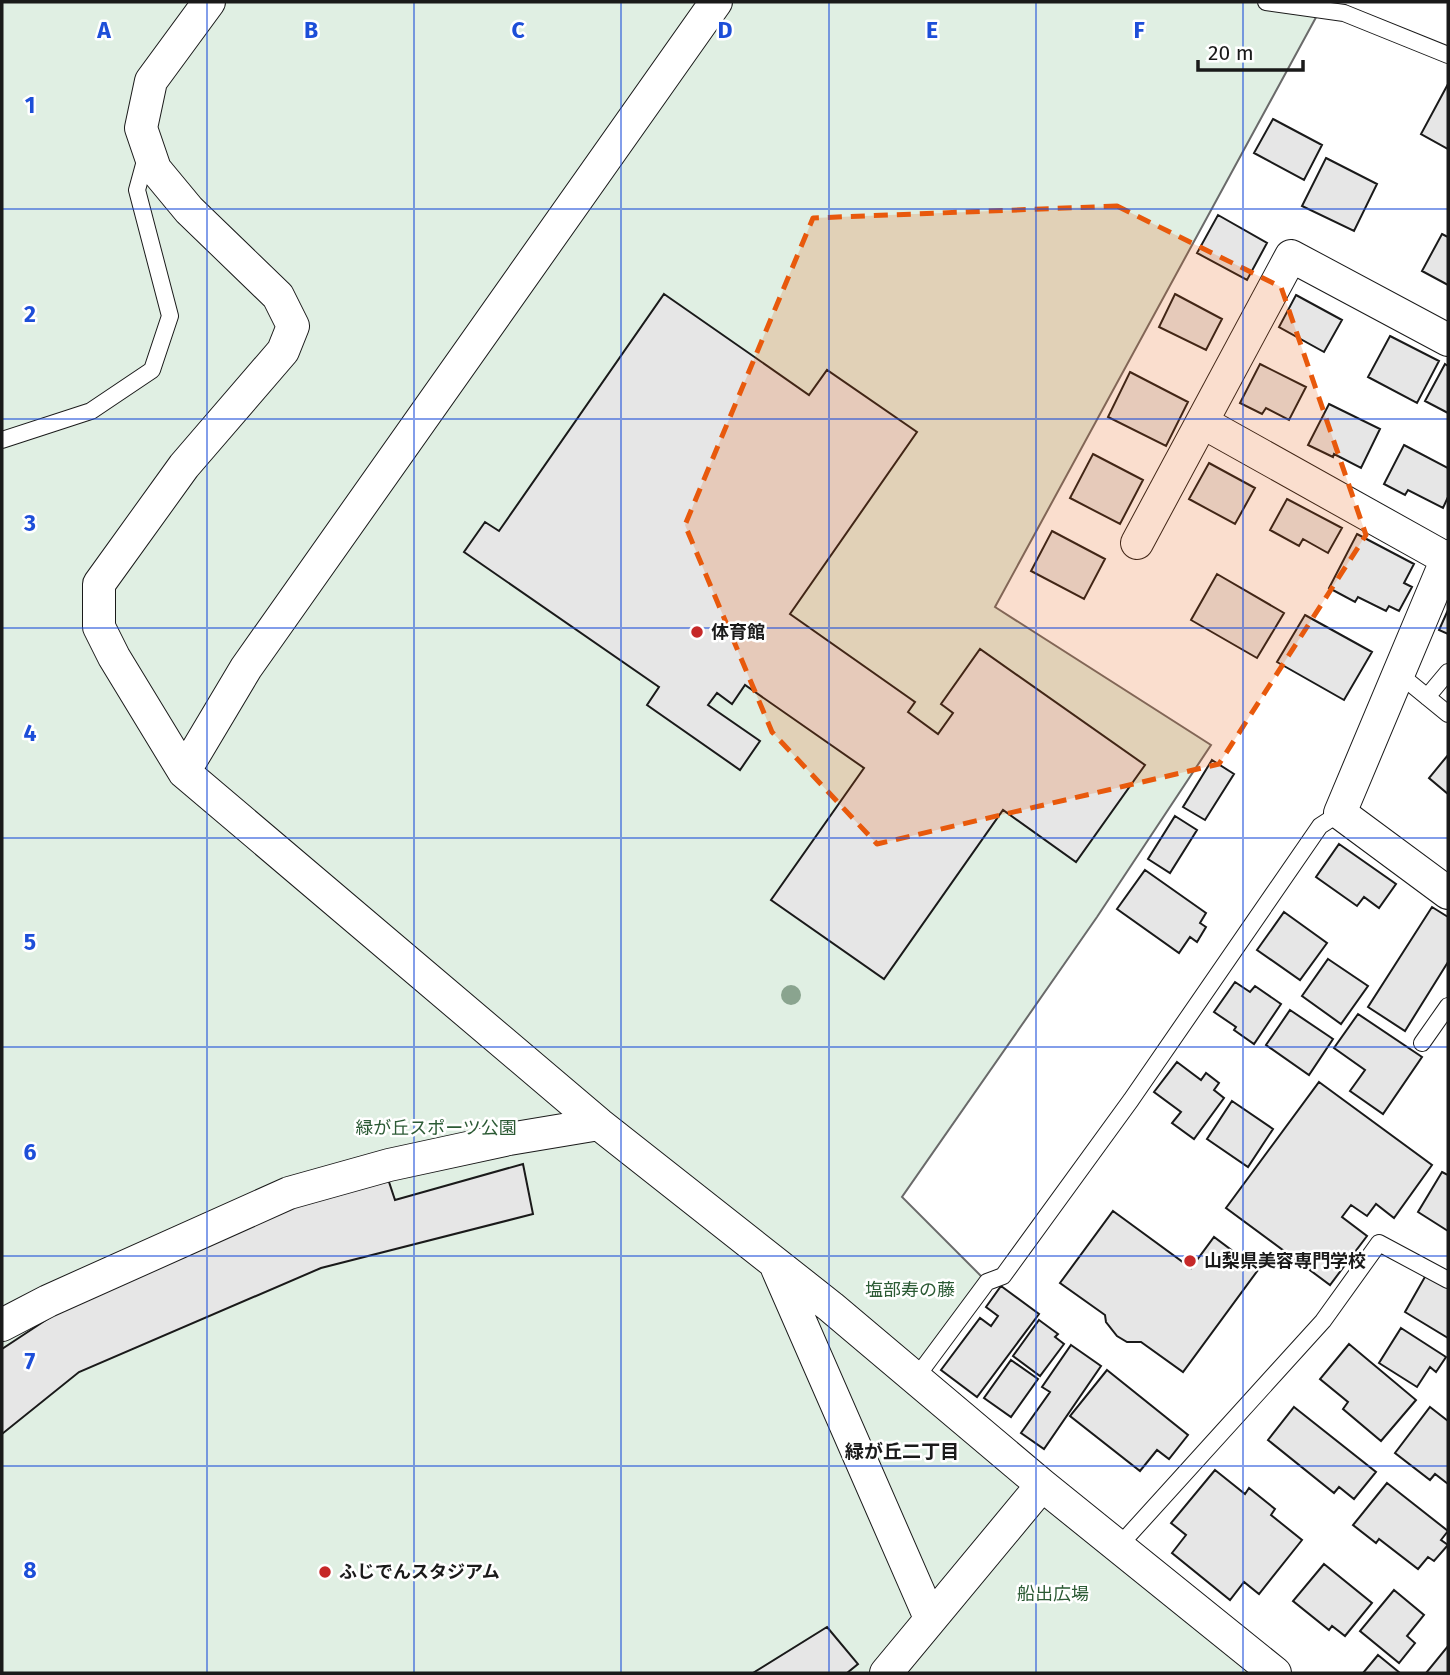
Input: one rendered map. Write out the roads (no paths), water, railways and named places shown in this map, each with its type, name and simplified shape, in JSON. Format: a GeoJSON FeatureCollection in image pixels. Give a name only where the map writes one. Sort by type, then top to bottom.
{"type":"FeatureCollection","features":[{"type":"Feature","properties":{"kind":"street"},"geometry":{"type":"LineString","coordinates":[[209,2],[151,81],[141,128],[155,169],[189,210],[278,296],[293,326],[283,351],[184,466],[99,584],[99,627],[114,657],[184,772],[599,1124],[831,1307],[1042,1485],[1275,1673]]}},
{"type":"Feature","properties":{"kind":"street"},"geometry":{"type":"LineString","coordinates":[[184,772],[246,668],[716,2]]}},
{"type":"Feature","properties":{"kind":"street"},"geometry":{"type":"LineString","coordinates":[[1137,543],[1291,256],[1448,340]]}},
{"type":"Feature","properties":{"kind":"street"},"geometry":{"type":"LineString","coordinates":[[1202,422],[1447,563],[1340,813],[1448,892]]}},
{"type":"Feature","properties":{"kind":"street"},"geometry":{"type":"LineString","coordinates":[[2,1325],[48,1301],[289,1193],[389,1165],[509,1139],[599,1124]]}},
{"type":"Feature","properties":{"kind":"street"},"geometry":{"type":"LineString","coordinates":[[775,1264],[930,1618]]}},
{"type":"Feature","properties":{"kind":"street"},"geometry":{"type":"LineString","coordinates":[[886,1673],[1042,1485]]}},
{"type":"Feature","properties":{"kind":"lane"},"geometry":{"type":"LineString","coordinates":[[1266,2],[1343,13],[1448,55]]}},
{"type":"Feature","properties":{"kind":"lane"},"geometry":{"type":"LineString","coordinates":[[2,440],[91,411],[152,370],[170,317],[137,190],[148,148]]}},
{"type":"Feature","properties":{"kind":"lane"},"geometry":{"type":"LineString","coordinates":[[1427,697],[1448,672]]}},
{"type":"Feature","properties":{"kind":"lane"},"geometry":{"type":"LineString","coordinates":[[1399,674],[1448,714]]}},
{"type":"Feature","properties":{"kind":"lane"},"geometry":{"type":"LineString","coordinates":[[915,1379],[987,1282],[1003,1276],[1131,1100],[1320,826],[1340,813]]}},
{"type":"Feature","properties":{"kind":"lane"},"geometry":{"type":"LineString","coordinates":[[1422,1043],[1448,1006]]}},
{"type":"Feature","properties":{"kind":"lane"},"geometry":{"type":"LineString","coordinates":[[1118,1547],[1323,1321],[1379,1243],[1448,1280]]}},
{"type":"Feature","properties":{"kind":"place","name":"体育館"},"geometry":{"type":"Point","coordinates":[697,632]}},
{"type":"Feature","properties":{"kind":"place","name":"山梨県美容専門学校"},"geometry":{"type":"Point","coordinates":[1190,1261]}},
{"type":"Feature","properties":{"kind":"place","name":"ふじでんスタジアム"},"geometry":{"type":"Point","coordinates":[325,1572]}},
{"type":"Feature","properties":{"kind":"district","name":"緑が丘二丁目"},"geometry":{"type":"Point","coordinates":[902,1451]}},
{"type":"Feature","properties":{"kind":"park label","name":"緑が丘スポーツ公園"},"geometry":{"type":"Point","coordinates":[436,1128]}},
{"type":"Feature","properties":{"kind":"park label","name":"塩部寿の藤"},"geometry":{"type":"Point","coordinates":[910,1290]}},
{"type":"Feature","properties":{"kind":"park label","name":"船出広場"},"geometry":{"type":"Point","coordinates":[1053,1594]}}]}
